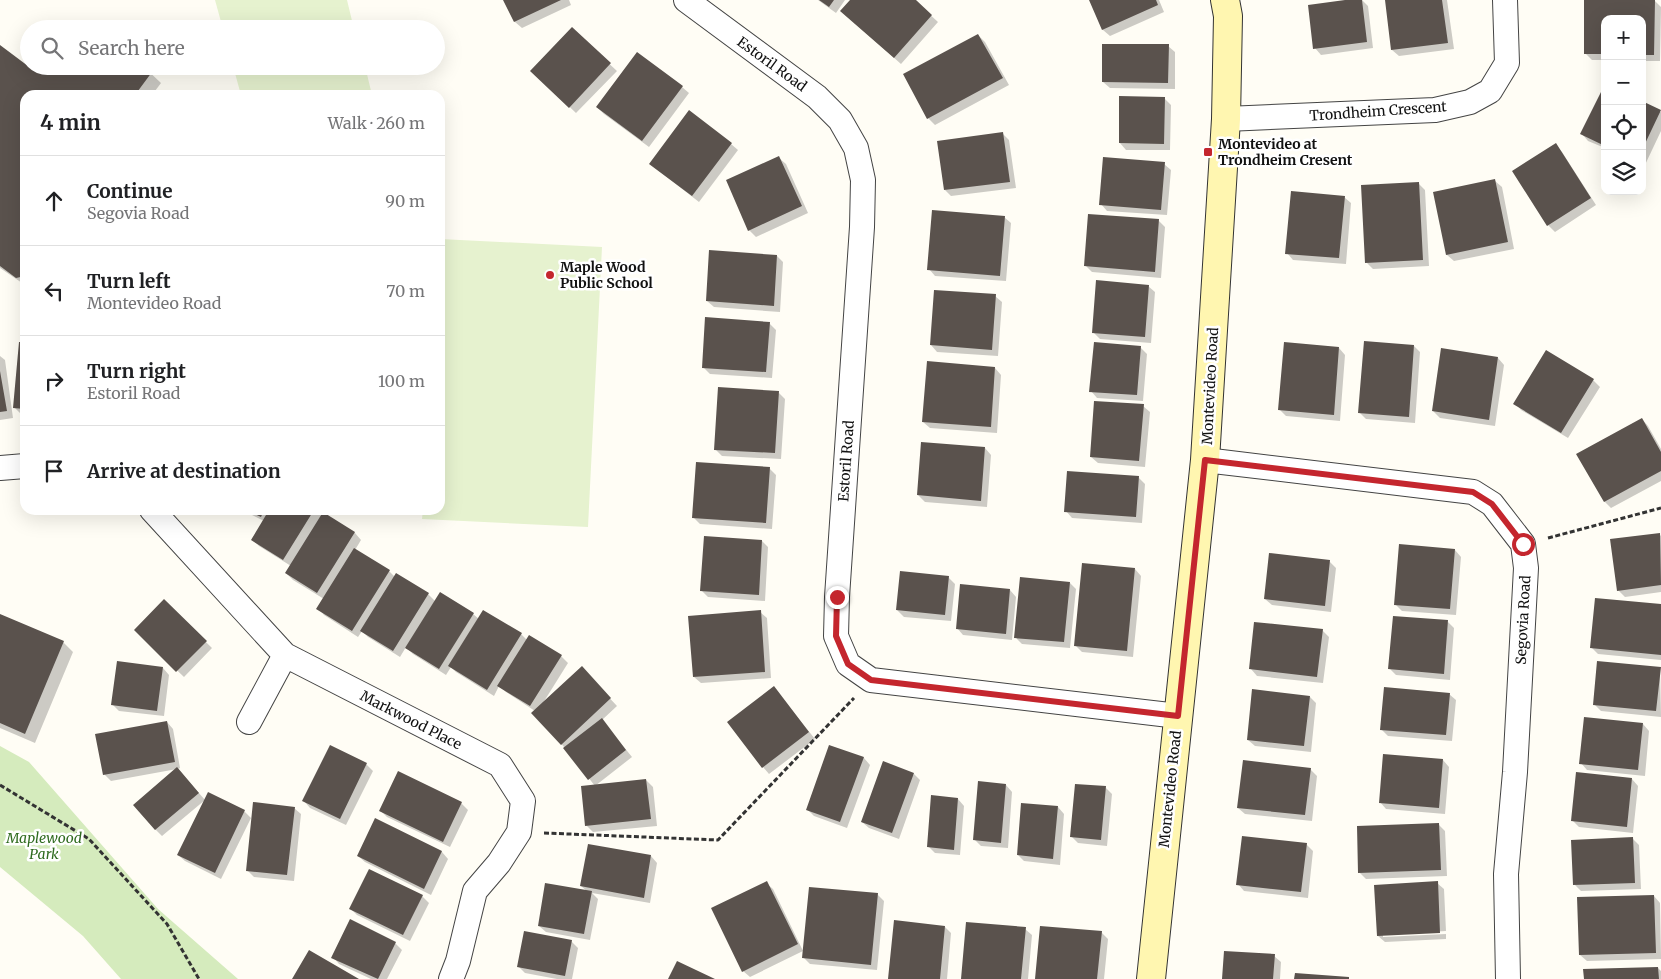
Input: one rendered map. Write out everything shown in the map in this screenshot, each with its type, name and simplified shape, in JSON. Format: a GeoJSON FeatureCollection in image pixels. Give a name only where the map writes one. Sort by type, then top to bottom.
{"type":"FeatureCollection","features":[{"type":"Feature","properties":{"kind":"street","name":"Estoril Road"},"geometry":{"type":"LineString","coordinates":[[686,0],[817,97],[840,120],[856,148],[863,180],[862,227],[836,636],[848,664],[871,680],[1178,716]]}},
{"type":"Feature","properties":{"kind":"street","name":"Montevideo Road"},"geometry":{"type":"LineString","coordinates":[[1151,979],[1205,460],[1226,119],[1228,16],[1225,0]]}},
{"type":"Feature","properties":{"kind":"street","name":"Trondheim Crescent"},"geometry":{"type":"LineString","coordinates":[[1226,119],[1435,110],[1470,102],[1490,91],[1507,64],[1505,0]]}},
{"type":"Feature","properties":{"kind":"street"},"geometry":{"type":"LineString","coordinates":[[1205,460],[1473,492],[1492,504],[1523,544]]}},
{"type":"Feature","properties":{"kind":"street"},"geometry":{"type":"LineString","coordinates":[[0,468],[20,466]]}},
{"type":"Feature","properties":{"kind":"street","name":"Markwood Place"},"geometry":{"type":"LineString","coordinates":[[157,515],[285,655],[500,765],[523,801],[519,832],[499,863],[474,891],[458,961],[451,979]]}},
{"type":"Feature","properties":{"kind":"street","name":"Segovia Road"},"geometry":{"type":"LineString","coordinates":[[1508,979],[1506,874],[1516,772],[1526,568],[1523,544]]}},
{"type":"Feature","properties":{"kind":"street"},"geometry":{"type":"LineString","coordinates":[[249,722],[285,655]]}},
{"type":"Feature","properties":{"kind":"path"},"geometry":{"type":"LineString","coordinates":[[1523,544],[1661,508]]}},
{"type":"Feature","properties":{"kind":"path"},"geometry":{"type":"LineString","coordinates":[[519,832],[718,840],[871,680]]}},
{"type":"Feature","properties":{"kind":"path"},"geometry":{"type":"LineString","coordinates":[[0,785],[89,839],[167,924],[199,979]]}},
{"type":"Feature","properties":{"kind":"green space"},"geometry":{"type":"Polygon","coordinates":[[[215,0],[347,0],[352,20],[221,20],[215,0]]]}},
{"type":"Feature","properties":{"kind":"green space"},"geometry":{"type":"Polygon","coordinates":[[[235,75],[367,75],[371,90],[240,90],[235,75]]]}},
{"type":"Feature","properties":{"kind":"green space"},"geometry":{"type":"Polygon","coordinates":[[[445,239],[602,247],[588,527],[422,519],[422,515],[445,515],[445,239]]]}},
{"type":"Feature","properties":{"kind":"green space","name":"Maplewood Park"},"geometry":{"type":"Polygon","coordinates":[[[0,746],[29,762],[158,909],[238,979],[121,979],[83,936],[0,867],[0,746]]]}},
{"type":"Feature","properties":{"kind":"building"},"geometry":{"type":"Polygon","coordinates":[[[503,0],[561,0],[514,22],[503,0]]]}},
{"type":"Feature","properties":{"kind":"building"},"geometry":{"type":"Polygon","coordinates":[[[819,0],[834,0],[829,7],[819,0]]]}},
{"type":"Feature","properties":{"kind":"building"},"geometry":{"type":"Polygon","coordinates":[[[850,0],[916,0],[932,15],[894,58],[840,11],[850,0]]]}},
{"type":"Feature","properties":{"kind":"building"},"geometry":{"type":"Polygon","coordinates":[[[1089,0],[1156,0],[1158,5],[1102,30],[1089,0]]]}},
{"type":"Feature","properties":{"kind":"building"},"geometry":{"type":"Polygon","coordinates":[[[1345,0],[1362,0],[1367,42],[1313,49],[1308,5],[1345,0]]]}},
{"type":"Feature","properties":{"kind":"building"},"geometry":{"type":"Polygon","coordinates":[[[1385,0],[1442,0],[1448,43],[1391,50],[1385,0]]]}},
{"type":"Feature","properties":{"kind":"building"},"geometry":{"type":"Polygon","coordinates":[[[1584,0],[1655,0],[1654,55],[1646,55],[1646,15],[1601,15],[1601,54],[1584,54],[1584,0]]]}},
{"type":"Feature","properties":{"kind":"building"},"geometry":{"type":"Polygon","coordinates":[[[572,27],[611,63],[569,108],[530,71],[572,27]]]}},
{"type":"Feature","properties":{"kind":"building"},"geometry":{"type":"Polygon","coordinates":[[[978,34],[1003,78],[927,119],[903,74],[978,34]]]}},
{"type":"Feature","properties":{"kind":"building"},"geometry":{"type":"Polygon","coordinates":[[[1102,44],[1169,44],[1168,83],[1102,82],[1102,44]]]}},
{"type":"Feature","properties":{"kind":"building"},"geometry":{"type":"Polygon","coordinates":[[[0,45],[20,60],[20,75],[150,75],[139,90],[20,90],[20,277],[16,278],[0,266],[0,45]]]}},
{"type":"Feature","properties":{"kind":"building"},"geometry":{"type":"Polygon","coordinates":[[[637,52],[683,86],[642,141],[596,107],[637,52]]]}},
{"type":"Feature","properties":{"kind":"building"},"geometry":{"type":"Polygon","coordinates":[[[1601,92],[1601,144],[1580,134],[1601,92]]]}},
{"type":"Feature","properties":{"kind":"building"},"geometry":{"type":"Polygon","coordinates":[[[1119,96],[1165,97],[1164,144],[1119,143],[1119,96]]]}},
{"type":"Feature","properties":{"kind":"building"},"geometry":{"type":"Polygon","coordinates":[[[1646,103],[1661,110],[1646,142],[1646,103]]]}},
{"type":"Feature","properties":{"kind":"building"},"geometry":{"type":"Polygon","coordinates":[[[689,110],[732,143],[692,196],[649,164],[689,110]]]}},
{"type":"Feature","properties":{"kind":"building"},"geometry":{"type":"Polygon","coordinates":[[[1003,132],[1010,182],[944,190],[937,141],[1003,132]]]}},
{"type":"Feature","properties":{"kind":"building"},"geometry":{"type":"Polygon","coordinates":[[[1556,143],[1591,198],[1547,226],[1512,171],[1556,143]]]}},
{"type":"Feature","properties":{"kind":"building"},"geometry":{"type":"Polygon","coordinates":[[[779,156],[802,206],[748,231],[726,180],[779,156]]]}},
{"type":"Feature","properties":{"kind":"building"},"geometry":{"type":"Polygon","coordinates":[[[1103,157],[1165,162],[1161,210],[1099,205],[1103,157]]]}},
{"type":"Feature","properties":{"kind":"building"},"geometry":{"type":"Polygon","coordinates":[[[1495,179],[1508,242],[1446,255],[1433,192],[1495,179]]]}},
{"type":"Feature","properties":{"kind":"building"},"geometry":{"type":"Polygon","coordinates":[[[1419,182],[1423,260],[1365,263],[1361,185],[1419,182]]]}},
{"type":"Feature","properties":{"kind":"building"},"geometry":{"type":"Polygon","coordinates":[[[1291,191],[1345,196],[1339,258],[1285,254],[1291,191]]]}},
{"type":"Feature","properties":{"kind":"building"},"geometry":{"type":"Polygon","coordinates":[[[932,210],[1005,216],[1000,276],[927,270],[932,210]]]}},
{"type":"Feature","properties":{"kind":"building"},"geometry":{"type":"Polygon","coordinates":[[[1088,214],[1159,219],[1155,272],[1084,266],[1088,214]]]}},
{"type":"Feature","properties":{"kind":"building"},"geometry":{"type":"Polygon","coordinates":[[[709,250],[777,255],[774,306],[706,301],[709,250]]]}},
{"type":"Feature","properties":{"kind":"building"},"geometry":{"type":"Polygon","coordinates":[[[1096,280],[1149,285],[1145,337],[1092,333],[1096,280]]]}},
{"type":"Feature","properties":{"kind":"building"},"geometry":{"type":"Polygon","coordinates":[[[934,290],[996,294],[992,350],[930,345],[934,290]]]}},
{"type":"Feature","properties":{"kind":"building"},"geometry":{"type":"Polygon","coordinates":[[[705,317],[770,322],[766,372],[702,368],[705,317]]]}},
{"type":"Feature","properties":{"kind":"building"},"geometry":{"type":"Polygon","coordinates":[[[1364,341],[1414,345],[1409,417],[1358,413],[1364,341]]]}},
{"type":"Feature","properties":{"kind":"building"},"geometry":{"type":"Polygon","coordinates":[[[19,342],[20,342],[20,409],[13,408],[19,342]]]}},
{"type":"Feature","properties":{"kind":"building"},"geometry":{"type":"Polygon","coordinates":[[[1094,342],[1141,346],[1137,395],[1089,392],[1094,342]]]}},
{"type":"Feature","properties":{"kind":"building"},"geometry":{"type":"Polygon","coordinates":[[[1284,342],[1339,347],[1334,415],[1278,410],[1284,342]]]}},
{"type":"Feature","properties":{"kind":"building"},"geometry":{"type":"Polygon","coordinates":[[[1441,348],[1498,357],[1489,420],[1432,411],[1441,348]]]}},
{"type":"Feature","properties":{"kind":"building"},"geometry":{"type":"Polygon","coordinates":[[[1546,350],[1594,379],[1561,433],[1513,404],[1546,350]]]}},
{"type":"Feature","properties":{"kind":"building"},"geometry":{"type":"Polygon","coordinates":[[[927,361],[995,367],[991,427],[922,422],[927,361]]]}},
{"type":"Feature","properties":{"kind":"building"},"geometry":{"type":"Polygon","coordinates":[[[0,371],[7,411],[0,412],[0,371]]]}},
{"type":"Feature","properties":{"kind":"building"},"geometry":{"type":"Polygon","coordinates":[[[718,387],[779,391],[775,453],[714,450],[718,387]]]}},
{"type":"Feature","properties":{"kind":"building"},"geometry":{"type":"Polygon","coordinates":[[[1094,401],[1144,404],[1139,461],[1090,457],[1094,401]]]}},
{"type":"Feature","properties":{"kind":"building"},"geometry":{"type":"Polygon","coordinates":[[[1642,418],[1661,452],[1661,471],[1604,502],[1576,454],[1642,418]]]}},
{"type":"Feature","properties":{"kind":"building"},"geometry":{"type":"Polygon","coordinates":[[[921,442],[985,447],[981,501],[917,495],[921,442]]]}},
{"type":"Feature","properties":{"kind":"building"},"geometry":{"type":"Polygon","coordinates":[[[696,462],[770,467],[766,523],[692,518],[696,462]]]}},
{"type":"Feature","properties":{"kind":"building"},"geometry":{"type":"Polygon","coordinates":[[[1067,471],[1139,476],[1136,517],[1064,512],[1067,471]]]}},
{"type":"Feature","properties":{"kind":"building"},"geometry":{"type":"Polygon","coordinates":[[[266,515],[311,515],[283,560],[251,540],[266,515]]]}},
{"type":"Feature","properties":{"kind":"building"},"geometry":{"type":"Polygon","coordinates":[[[321,515],[328,515],[355,532],[317,593],[285,573],[321,515]]]}},
{"type":"Feature","properties":{"kind":"building"},"geometry":{"type":"Polygon","coordinates":[[[1660,533],[1661,585],[1617,591],[1610,539],[1660,533]]]}},
{"type":"Feature","properties":{"kind":"building"},"geometry":{"type":"Polygon","coordinates":[[[704,536],[762,540],[759,595],[700,591],[704,536]]]}},
{"type":"Feature","properties":{"kind":"building"},"geometry":{"type":"Polygon","coordinates":[[[1399,544],[1455,549],[1450,609],[1394,605],[1399,544]]]}},
{"type":"Feature","properties":{"kind":"building"},"geometry":{"type":"Polygon","coordinates":[[[354,548],[390,570],[352,631],[316,609],[354,548]]]}},
{"type":"Feature","properties":{"kind":"building"},"geometry":{"type":"Polygon","coordinates":[[[1269,553],[1330,560],[1325,606],[1264,599],[1269,553]]]}},
{"type":"Feature","properties":{"kind":"building"},"geometry":{"type":"Polygon","coordinates":[[[1082,563],[1135,568],[1127,651],[1074,646],[1082,563]]]}},
{"type":"Feature","properties":{"kind":"building"},"geometry":{"type":"Polygon","coordinates":[[[900,571],[949,576],[945,615],[896,610],[900,571]]]}},
{"type":"Feature","properties":{"kind":"building"},"geometry":{"type":"Polygon","coordinates":[[[396,573],[429,593],[393,651],[360,631],[396,573]]]}},
{"type":"Feature","properties":{"kind":"building"},"geometry":{"type":"Polygon","coordinates":[[[1020,577],[1070,582],[1064,642],[1014,638],[1020,577]]]}},
{"type":"Feature","properties":{"kind":"building"},"geometry":{"type":"Polygon","coordinates":[[[960,584],[1010,589],[1006,634],[956,629],[960,584]]]}},
{"type":"Feature","properties":{"kind":"building"},"geometry":{"type":"Polygon","coordinates":[[[440,592],[474,613],[439,669],[405,648],[440,592]]]}},
{"type":"Feature","properties":{"kind":"building"},"geometry":{"type":"Polygon","coordinates":[[[1595,598],[1661,604],[1661,655],[1590,648],[1595,598]]]}},
{"type":"Feature","properties":{"kind":"building"},"geometry":{"type":"Polygon","coordinates":[[[164,599],[207,641],[176,672],[134,630],[164,599]]]}},
{"type":"Feature","properties":{"kind":"building"},"geometry":{"type":"Polygon","coordinates":[[[483,610],[522,633],[487,690],[448,666],[483,610]]]}},
{"type":"Feature","properties":{"kind":"building"},"geometry":{"type":"Polygon","coordinates":[[[761,610],[765,672],[693,677],[688,616],[761,610]]]}},
{"type":"Feature","properties":{"kind":"building"},"geometry":{"type":"Polygon","coordinates":[[[0,614],[64,641],[25,734],[0,723],[0,614]]]}},
{"type":"Feature","properties":{"kind":"building"},"geometry":{"type":"Polygon","coordinates":[[[1393,616],[1448,620],[1444,674],[1388,669],[1393,616]]]}},
{"type":"Feature","properties":{"kind":"building"},"geometry":{"type":"Polygon","coordinates":[[[1254,622],[1323,629],[1317,677],[1249,669],[1254,622]]]}},
{"type":"Feature","properties":{"kind":"building"},"geometry":{"type":"Polygon","coordinates":[[[529,635],[562,655],[530,706],[497,686],[529,635]]]}},
{"type":"Feature","properties":{"kind":"building"},"geometry":{"type":"Polygon","coordinates":[[[117,661],[163,667],[157,711],[111,705],[117,661]]]}},
{"type":"Feature","properties":{"kind":"building"},"geometry":{"type":"Polygon","coordinates":[[[1597,661],[1661,667],[1656,711],[1593,705],[1597,661]]]}},
{"type":"Feature","properties":{"kind":"building"},"geometry":{"type":"Polygon","coordinates":[[[582,666],[611,698],[561,745],[531,713],[582,666]]]}},
{"type":"Feature","properties":{"kind":"building"},"geometry":{"type":"Polygon","coordinates":[[[774,686],[809,732],[762,768],[727,722],[774,686]]]}},
{"type":"Feature","properties":{"kind":"building"},"geometry":{"type":"Polygon","coordinates":[[[1384,687],[1450,693],[1446,735],[1380,730],[1384,687]]]}},
{"type":"Feature","properties":{"kind":"building"},"geometry":{"type":"Polygon","coordinates":[[[1252,689],[1310,696],[1304,746],[1247,740],[1252,689]]]}},
{"type":"Feature","properties":{"kind":"building"},"geometry":{"type":"Polygon","coordinates":[[[1584,717],[1643,723],[1638,770],[1579,764],[1584,717]]]}},
{"type":"Feature","properties":{"kind":"building"},"geometry":{"type":"Polygon","coordinates":[[[602,718],[626,750],[588,780],[563,748],[602,718]]]}},
{"type":"Feature","properties":{"kind":"building"},"geometry":{"type":"Polygon","coordinates":[[[167,721],[175,762],[103,775],[95,734],[167,721]]]}},
{"type":"Feature","properties":{"kind":"building"},"geometry":{"type":"Polygon","coordinates":[[[330,745],[367,763],[340,819],[302,801],[330,745]]]}},
{"type":"Feature","properties":{"kind":"building"},"geometry":{"type":"Polygon","coordinates":[[[829,745],[864,757],[840,822],[806,810],[829,745]]]}},
{"type":"Feature","properties":{"kind":"building"},"geometry":{"type":"Polygon","coordinates":[[[1383,754],[1443,759],[1439,808],[1379,803],[1383,754]]]}},
{"type":"Feature","properties":{"kind":"building"},"geometry":{"type":"Polygon","coordinates":[[[1243,760],[1311,768],[1305,815],[1237,808],[1243,760]]]}},
{"type":"Feature","properties":{"kind":"building"},"geometry":{"type":"Polygon","coordinates":[[[883,761],[914,773],[892,833],[861,822],[883,761]]]}},
{"type":"Feature","properties":{"kind":"building"},"geometry":{"type":"Polygon","coordinates":[[[177,767],[199,793],[155,830],[133,805],[177,767]]]}},
{"type":"Feature","properties":{"kind":"building"},"geometry":{"type":"Polygon","coordinates":[[[398,771],[462,802],[443,842],[379,811],[398,771]]]}},
{"type":"Feature","properties":{"kind":"building"},"geometry":{"type":"Polygon","coordinates":[[[1576,772],[1632,778],[1627,827],[1571,821],[1576,772]]]}},
{"type":"Feature","properties":{"kind":"building"},"geometry":{"type":"Polygon","coordinates":[[[646,779],[651,819],[585,826],[581,786],[646,779]]]}},
{"type":"Feature","properties":{"kind":"building"},"geometry":{"type":"Polygon","coordinates":[[[978,781],[1006,784],[1001,843],[973,840],[978,781]]]}},
{"type":"Feature","properties":{"kind":"building"},"geometry":{"type":"Polygon","coordinates":[[[1075,784],[1106,786],[1101,840],[1070,837],[1075,784]]]}},
{"type":"Feature","properties":{"kind":"building"},"geometry":{"type":"Polygon","coordinates":[[[208,792],[245,810],[215,873],[177,855],[208,792]]]}},
{"type":"Feature","properties":{"kind":"building"},"geometry":{"type":"Polygon","coordinates":[[[931,795],[958,798],[954,850],[927,847],[931,795]]]}},
{"type":"Feature","properties":{"kind":"building"},"geometry":{"type":"Polygon","coordinates":[[[253,802],[295,807],[287,875],[246,871],[253,802]]]}},
{"type":"Feature","properties":{"kind":"building"},"geometry":{"type":"Polygon","coordinates":[[[1021,803],[1058,806],[1053,859],[1017,855],[1021,803]]]}},
{"type":"Feature","properties":{"kind":"building"},"geometry":{"type":"Polygon","coordinates":[[[375,818],[442,851],[424,889],[357,856],[375,818]]]}},
{"type":"Feature","properties":{"kind":"building"},"geometry":{"type":"Polygon","coordinates":[[[1439,823],[1441,870],[1358,873],[1357,826],[1439,823]]]}},
{"type":"Feature","properties":{"kind":"building"},"geometry":{"type":"Polygon","coordinates":[[[1242,836],[1307,843],[1301,892],[1236,885],[1242,836]]]}},
{"type":"Feature","properties":{"kind":"building"},"geometry":{"type":"Polygon","coordinates":[[[1633,837],[1635,883],[1573,885],[1571,840],[1633,837]]]}},
{"type":"Feature","properties":{"kind":"building"},"geometry":{"type":"Polygon","coordinates":[[[588,844],[651,855],[644,898],[580,886],[588,844]]]}},
{"type":"Feature","properties":{"kind":"building"},"geometry":{"type":"Polygon","coordinates":[[[369,869],[423,895],[403,935],[349,909],[369,869]]]}},
{"type":"Feature","properties":{"kind":"building"},"geometry":{"type":"Polygon","coordinates":[[[767,881],[798,944],[742,972],[711,908],[767,881]]]}},
{"type":"Feature","properties":{"kind":"building"},"geometry":{"type":"Polygon","coordinates":[[[1438,881],[1440,933],[1377,936],[1374,885],[1438,881]]]}},
{"type":"Feature","properties":{"kind":"building"},"geometry":{"type":"Polygon","coordinates":[[[545,883],[592,891],[584,934],[538,926],[545,883]]]}},
{"type":"Feature","properties":{"kind":"building"},"geometry":{"type":"Polygon","coordinates":[[[809,887],[878,893],[871,965],[802,958],[809,887]]]}},
{"type":"Feature","properties":{"kind":"building"},"geometry":{"type":"Polygon","coordinates":[[[1654,895],[1656,953],[1579,955],[1577,897],[1654,895]]]}},
{"type":"Feature","properties":{"kind":"building"},"geometry":{"type":"Polygon","coordinates":[[[350,919],[396,942],[378,979],[331,958],[350,919]]]}},
{"type":"Feature","properties":{"kind":"building"},"geometry":{"type":"Polygon","coordinates":[[[894,920],[945,926],[940,979],[888,979],[894,920]]]}},
{"type":"Feature","properties":{"kind":"building"},"geometry":{"type":"Polygon","coordinates":[[[966,922],[1026,927],[1021,979],[961,979],[966,922]]]}},
{"type":"Feature","properties":{"kind":"building"},"geometry":{"type":"Polygon","coordinates":[[[1040,926],[1102,931],[1097,979],[1035,979],[1040,926]]]}},
{"type":"Feature","properties":{"kind":"building"},"geometry":{"type":"Polygon","coordinates":[[[524,931],[572,940],[565,976],[517,967],[524,931]]]}},
{"type":"Feature","properties":{"kind":"building"},"geometry":{"type":"Polygon","coordinates":[[[309,950],[359,979],[292,979],[309,950]]]}},
{"type":"Feature","properties":{"kind":"building"},"geometry":{"type":"Polygon","coordinates":[[[1224,951],[1275,954],[1273,979],[1222,979],[1224,951]]]}},
{"type":"Feature","properties":{"kind":"building"},"geometry":{"type":"Polygon","coordinates":[[[677,961],[715,979],[668,979],[677,961]]]}},
{"type":"Feature","properties":{"kind":"building"},"geometry":{"type":"Polygon","coordinates":[[[1658,967],[1659,979],[1584,979],[1583,969],[1658,967]]]}},
{"type":"Feature","properties":{"kind":"building"},"geometry":{"type":"Polygon","coordinates":[[[1295,973],[1349,977],[1349,979],[1294,979],[1295,973]]]}},
{"type":"Feature","properties":{"kind":"place","name":"Montevideo at Trondheim Cresent"},"geometry":{"type":"Point","coordinates":[1208,152]}},
{"type":"Feature","properties":{"kind":"place","name":"Maple Wood Public School"},"geometry":{"type":"Point","coordinates":[550,275]}},
{"type":"Feature","properties":{"kind":"route"},"geometry":{"type":"LineString","coordinates":[[837,597],[836,636],[848,664],[871,680],[1178,716],[1205,460],[1473,492],[1492,504],[1523,544]]}}]}
